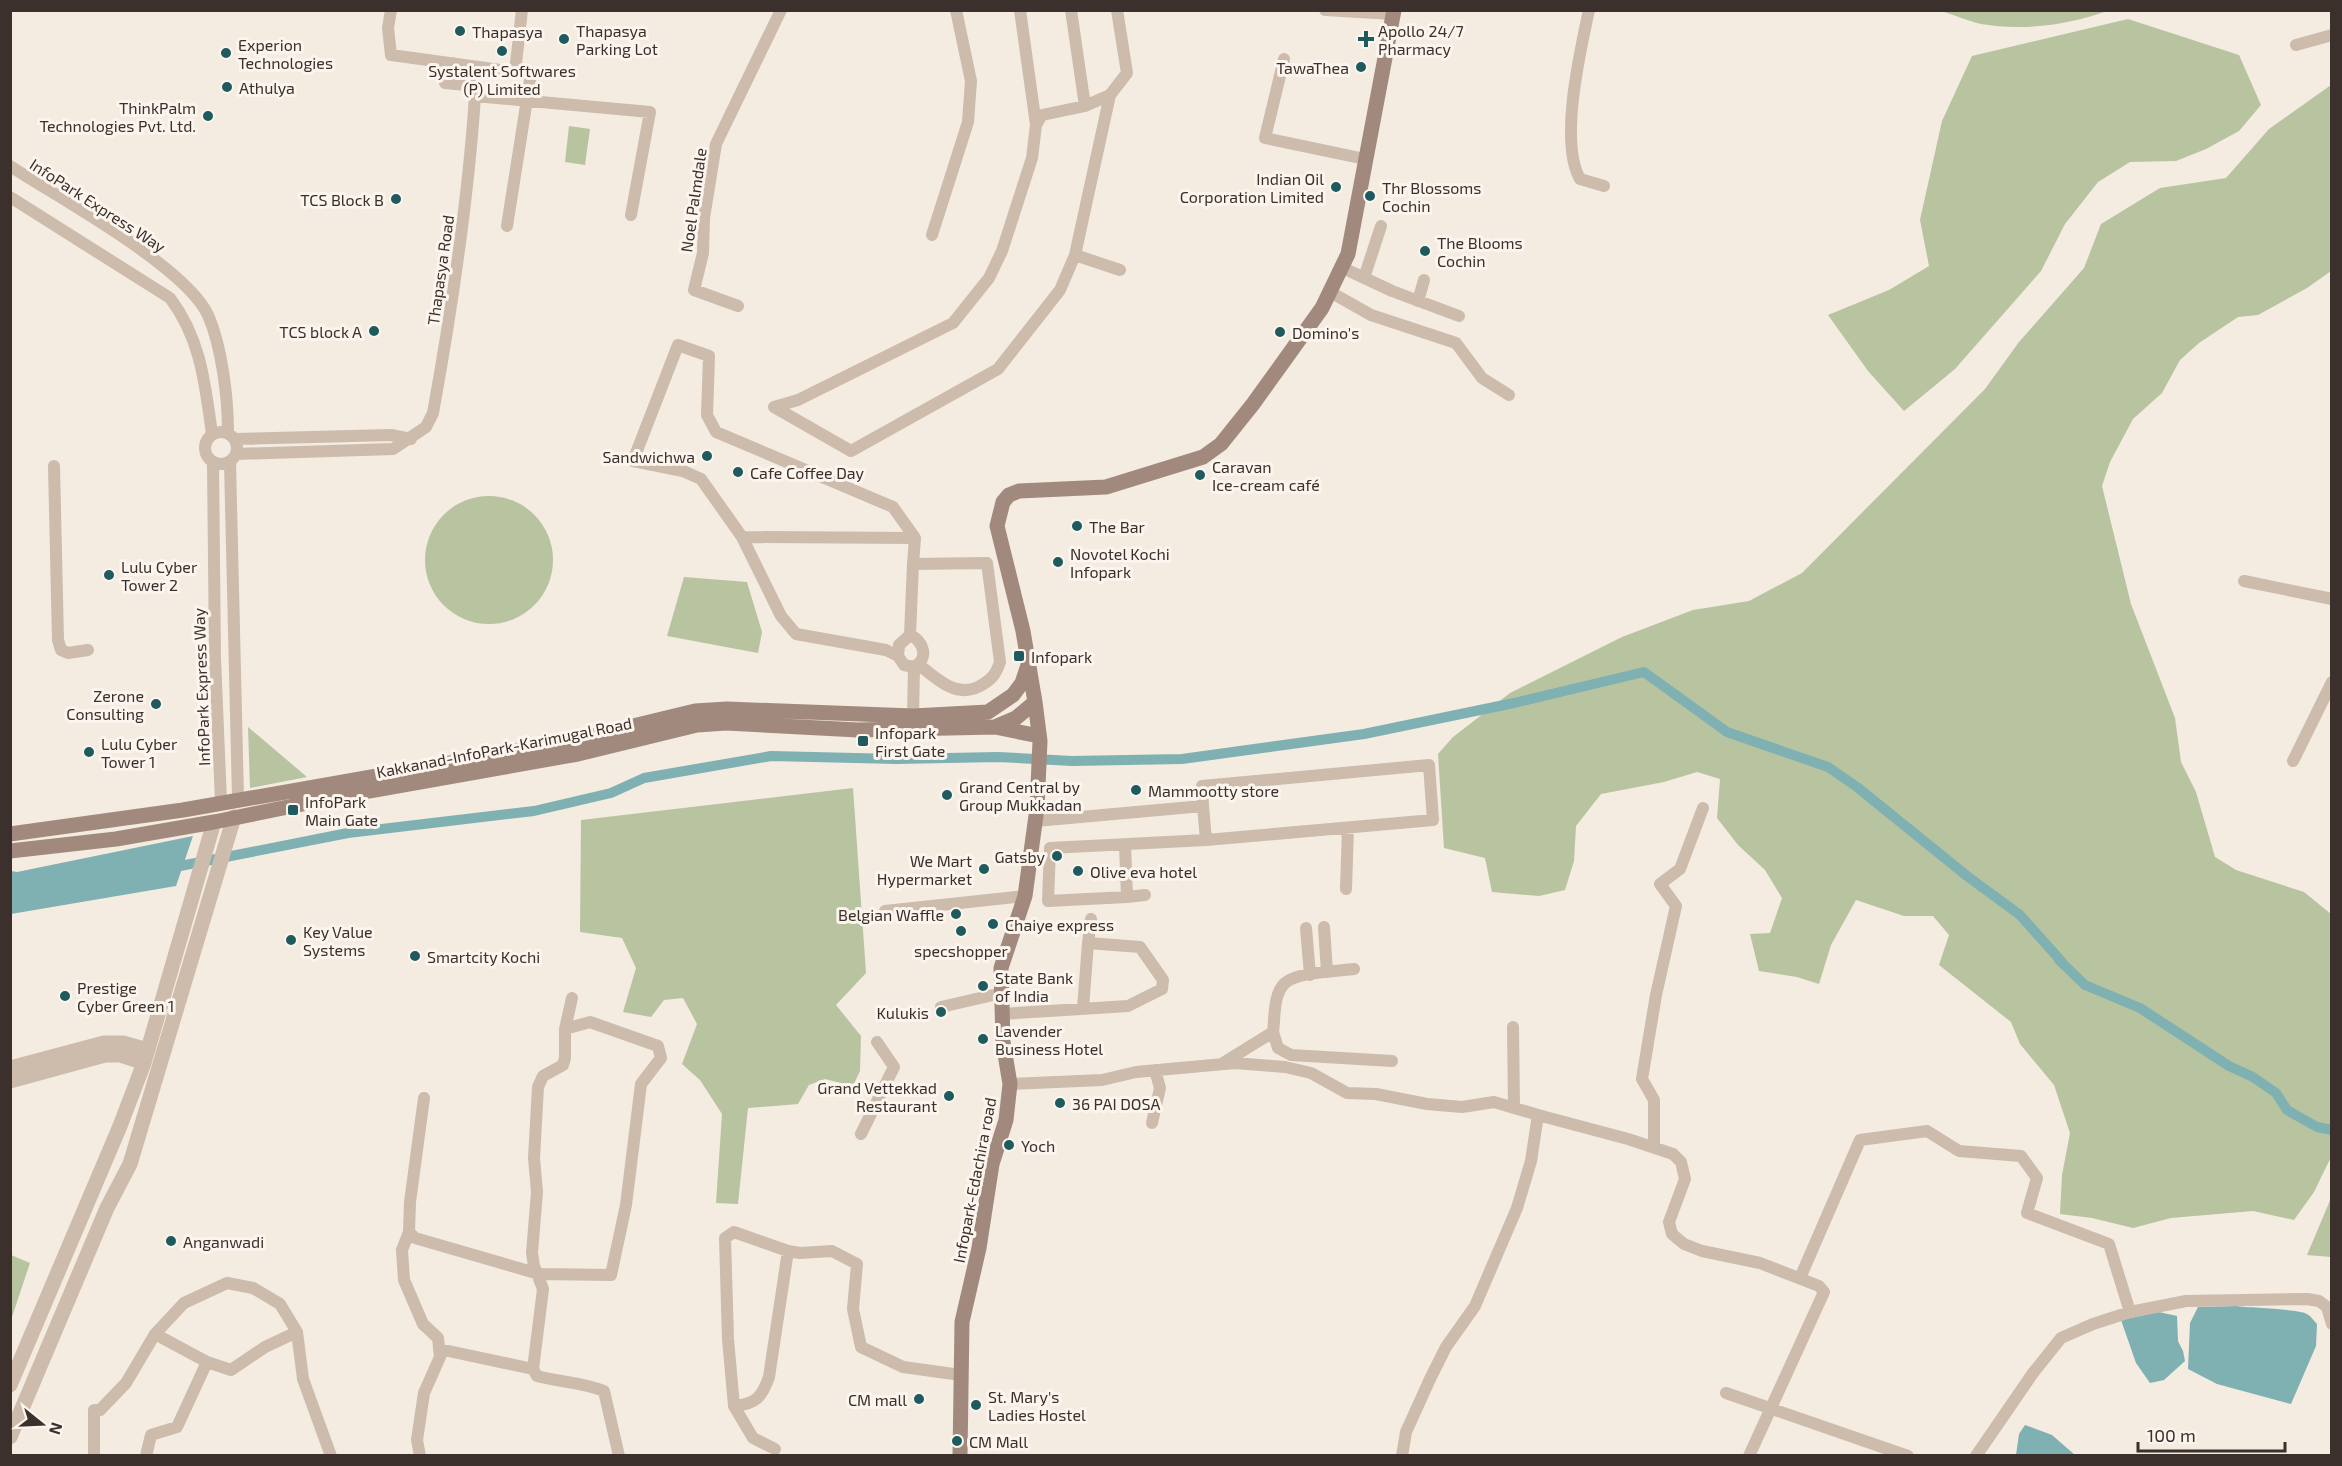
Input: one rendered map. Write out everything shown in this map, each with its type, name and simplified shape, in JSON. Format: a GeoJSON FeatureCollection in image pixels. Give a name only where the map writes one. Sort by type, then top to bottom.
{"type":"FeatureCollection","features":[{"type":"Feature","properties":{"kind":"main road"},"geometry":{"type":"LineString","coordinates":[[1035,702],[1021,624],[999,540],[997,526],[1003,502],[1018,491],[1078,490],[1119,485],[1203,457],[1221,444],[1253,404],[1332,293],[1348,254],[1393,12]]}},
{"type":"Feature","properties":{"kind":"main road","name":"Kakkanad-InfoPark-Karimugal Road"},"geometry":{"type":"LineString","coordinates":[[10,851],[212,829],[234,818],[578,754],[697,725],[988,712],[1013,695],[1022,683],[1028,665]]}},
{"type":"Feature","properties":{"kind":"main road","name":"Kakkanad-InfoPark-Karimugal Road"},"geometry":{"type":"LineString","coordinates":[[10,834],[183,810],[238,798],[575,740],[695,711],[727,709],[809,719],[858,730],[994,727],[1016,718],[1035,702]]}},
{"type":"Feature","properties":{"kind":"main road","name":"Infopark-Edachira road"},"geometry":{"type":"LineString","coordinates":[[960,1455],[962,1322],[980,1248],[992,1164],[1006,1120],[1010,1084],[1003,1042],[1001,968],[1025,896],[1036,821],[1040,739],[1035,702]]}},
{"type":"Feature","properties":{"kind":"main road"},"geometry":{"type":"LineString","coordinates":[[994,727],[1040,739]]}},
{"type":"Feature","properties":{"kind":"street"},"geometry":{"type":"LineString","coordinates":[[391,10],[388,28],[391,55],[515,72],[522,10]]}},
{"type":"Feature","properties":{"kind":"street","name":"Noel Palmdale"},"geometry":{"type":"LineString","coordinates":[[738,306],[694,290],[703,253],[704,218],[716,144],[781,10]]}},
{"type":"Feature","properties":{"kind":"street"},"geometry":{"type":"LineString","coordinates":[[932,235],[968,122],[971,81],[956,10]]}},
{"type":"Feature","properties":{"kind":"street"},"geometry":{"type":"LineString","coordinates":[[1020,10],[1036,125],[1032,158],[1002,251],[989,278],[953,323],[798,400],[774,407],[851,451],[998,369],[1060,290],[1075,255],[1110,95],[1127,73],[1117,10]]}},
{"type":"Feature","properties":{"kind":"street"},"geometry":{"type":"LineString","coordinates":[[1071,10],[1084,106]]}},
{"type":"Feature","properties":{"kind":"street"},"geometry":{"type":"LineString","coordinates":[[1324,10],[1393,12]]}},
{"type":"Feature","properties":{"kind":"street"},"geometry":{"type":"LineString","coordinates":[[1589,10],[1577,66],[1572,154],[1580,179],[1604,186]]}},
{"type":"Feature","properties":{"kind":"street"},"geometry":{"type":"LineString","coordinates":[[2296,45],[2331,35]]}},
{"type":"Feature","properties":{"kind":"street"},"geometry":{"type":"LineString","coordinates":[[1284,59],[1265,138],[1365,159]]}},
{"type":"Feature","properties":{"kind":"street"},"geometry":{"type":"LineString","coordinates":[[453,63],[445,83],[477,86],[475,96],[650,112],[632,215]]}},
{"type":"Feature","properties":{"kind":"street"},"geometry":{"type":"LineString","coordinates":[[507,226],[531,74]]}},
{"type":"Feature","properties":{"kind":"street"},"geometry":{"type":"LineString","coordinates":[[1036,125],[1042,115],[1084,106],[1110,95]]}},
{"type":"Feature","properties":{"kind":"street","name":"Thapasya Road"},"geometry":{"type":"LineString","coordinates":[[233,458],[393,449],[426,427],[433,413],[451,313],[471,165],[475,96]]}},
{"type":"Feature","properties":{"kind":"street","name":"InfoPark Express Way"},"geometry":{"type":"LineString","coordinates":[[10,166],[133,245],[191,291],[207,315],[218,352],[224,378],[231,436]]}},
{"type":"Feature","properties":{"kind":"street"},"geometry":{"type":"LineString","coordinates":[[10,197],[170,298],[183,316],[198,351],[212,434],[206,442],[205,450],[213,462],[222,465],[233,458],[231,436]]}},
{"type":"Feature","properties":{"kind":"street"},"geometry":{"type":"LineString","coordinates":[[1364,278],[1381,226]]}},
{"type":"Feature","properties":{"kind":"street"},"geometry":{"type":"LineString","coordinates":[[1075,255],[1120,270]]}},
{"type":"Feature","properties":{"kind":"street"},"geometry":{"type":"LineString","coordinates":[[1343,268],[1418,301],[1459,316]]}},
{"type":"Feature","properties":{"kind":"street"},"geometry":{"type":"LineString","coordinates":[[1418,301],[1424,280]]}},
{"type":"Feature","properties":{"kind":"street"},"geometry":{"type":"LineString","coordinates":[[1332,293],[1371,315],[1456,343],[1482,378],[1509,395]]}},
{"type":"Feature","properties":{"kind":"street"},"geometry":{"type":"LineString","coordinates":[[898,656],[899,645],[910,635],[915,538],[893,507],[716,432],[707,416],[709,356],[678,345],[633,461],[683,471],[701,479],[742,537],[781,616],[796,634],[861,644],[898,656],[904,665],[916,666],[946,685],[969,691],[986,683],[996,673],[1000,662],[987,563],[914,564]]}},
{"type":"Feature","properties":{"kind":"street"},"geometry":{"type":"LineString","coordinates":[[212,434],[231,436],[391,435],[411,439]]}},
{"type":"Feature","properties":{"kind":"street","name":"InfoPark Express Way"},"geometry":{"type":"LineString","coordinates":[[233,458],[238,798]]}},
{"type":"Feature","properties":{"kind":"street","name":"InfoPark Express Way"},"geometry":{"type":"LineString","coordinates":[[213,462],[215,658],[221,802]]}},
{"type":"Feature","properties":{"kind":"street"},"geometry":{"type":"LineString","coordinates":[[54,466],[58,640],[61,650],[88,651]]}},
{"type":"Feature","properties":{"kind":"street"},"geometry":{"type":"LineString","coordinates":[[742,537],[915,538]]}},
{"type":"Feature","properties":{"kind":"street"},"geometry":{"type":"LineString","coordinates":[[2244,581],[2331,599]]}},
{"type":"Feature","properties":{"kind":"street"},"geometry":{"type":"LineString","coordinates":[[910,635],[920,640],[923,647],[916,666],[913,716]]}},
{"type":"Feature","properties":{"kind":"street"},"geometry":{"type":"LineString","coordinates":[[2292,761],[2331,682]]}},
{"type":"Feature","properties":{"kind":"street"},"geometry":{"type":"LineString","coordinates":[[1144,895],[1048,901],[1050,848],[1206,840],[1433,820],[1429,765],[1202,786],[1206,840]]}},
{"type":"Feature","properties":{"kind":"street"},"geometry":{"type":"LineString","coordinates":[[1036,821],[1203,806]]}},
{"type":"Feature","properties":{"kind":"street"},"geometry":{"type":"LineString","coordinates":[[1653,1146],[1654,1100],[1642,1079],[1656,995],[1676,906],[1660,884],[1680,869],[1703,808]]}},
{"type":"Feature","properties":{"kind":"street"},"geometry":{"type":"LineString","coordinates":[[10,1437],[107,1208],[130,1164],[160,1068],[192,950],[234,818]]}},
{"type":"Feature","properties":{"kind":"street"},"geometry":{"type":"LineString","coordinates":[[1346,889],[1348,828]]}},
{"type":"Feature","properties":{"kind":"street"},"geometry":{"type":"LineString","coordinates":[[10,1386],[120,1126],[146,1056],[176,945],[212,829]]}},
{"type":"Feature","properties":{"kind":"street"},"geometry":{"type":"LineString","coordinates":[[1125,845],[1126,897]]}},
{"type":"Feature","properties":{"kind":"street"},"geometry":{"type":"LineString","coordinates":[[885,911],[1025,896]]}},
{"type":"Feature","properties":{"kind":"street"},"geometry":{"type":"LineString","coordinates":[[1083,1008],[1091,919]]}},
{"type":"Feature","properties":{"kind":"street"},"geometry":{"type":"LineString","coordinates":[[1324,927],[1328,972]]}},
{"type":"Feature","properties":{"kind":"street"},"geometry":{"type":"LineString","coordinates":[[1306,928],[1310,975]]}},
{"type":"Feature","properties":{"kind":"street"},"geometry":{"type":"LineString","coordinates":[[1002,1014],[1128,1006],[1162,989],[1163,980],[1140,946],[1088,943]]}},
{"type":"Feature","properties":{"kind":"street"},"geometry":{"type":"LineString","coordinates":[[1354,969],[1294,978],[1284,984],[1276,1002],[1273,1032],[1278,1048],[1291,1055],[1392,1061]]}},
{"type":"Feature","properties":{"kind":"street"},"geometry":{"type":"LineString","coordinates":[[941,1007],[1002,993]]}},
{"type":"Feature","properties":{"kind":"street"},"geometry":{"type":"LineString","coordinates":[[572,998],[565,1029],[563,1065],[543,1076],[538,1087],[534,1158],[537,1192],[532,1253],[534,1266],[543,1289],[533,1370],[537,1376],[550,1380],[567,1384],[587,1384],[604,1390],[619,1455]]}},
{"type":"Feature","properties":{"kind":"street"},"geometry":{"type":"LineString","coordinates":[[409,1232],[415,1238],[539,1274],[610,1275],[626,1205],[640,1084],[661,1058],[658,1046],[590,1022],[565,1029]]}},
{"type":"Feature","properties":{"kind":"street"},"geometry":{"type":"LineString","coordinates":[[1513,1027],[1514,1107]]}},
{"type":"Feature","properties":{"kind":"street"},"geometry":{"type":"LineString","coordinates":[[1222,1063],[1273,1032]]}},
{"type":"Feature","properties":{"kind":"street"},"geometry":{"type":"LineString","coordinates":[[861,1134],[894,1067],[877,1042]]}},
{"type":"Feature","properties":{"kind":"street"},"geometry":{"type":"LineString","coordinates":[[10,1068],[104,1043],[123,1043],[146,1056]]}},
{"type":"Feature","properties":{"kind":"street"},"geometry":{"type":"LineString","coordinates":[[10,1081],[105,1055],[146,1056]]}},
{"type":"Feature","properties":{"kind":"street"},"geometry":{"type":"LineString","coordinates":[[1010,1084],[1102,1080],[1155,1070],[1222,1063],[1286,1067],[1311,1073],[1347,1093],[1376,1094],[1443,1106],[1469,1107],[1494,1102],[1653,1146],[1673,1154],[1681,1162],[1685,1179],[1670,1222],[1672,1234],[1684,1244],[1702,1251],[1760,1263],[1819,1286],[1824,1292],[1749,1455]]}},
{"type":"Feature","properties":{"kind":"street"},"geometry":{"type":"LineString","coordinates":[[1152,1123],[1160,1088],[1155,1070]]}},
{"type":"Feature","properties":{"kind":"street"},"geometry":{"type":"LineString","coordinates":[[420,1455],[417,1440],[424,1393],[440,1357],[438,1338],[423,1324],[404,1280],[402,1250],[409,1232],[410,1202],[424,1098]]}},
{"type":"Feature","properties":{"kind":"street"},"geometry":{"type":"LineString","coordinates":[[1402,1455],[1406,1432],[1430,1379],[1446,1347],[1475,1306],[1523,1191],[1532,1161],[1538,1115]]}},
{"type":"Feature","properties":{"kind":"street"},"geometry":{"type":"LineString","coordinates":[[1800,1278],[1860,1140],[1927,1131],[1959,1151],[2021,1156],[2037,1178],[2027,1214],[2109,1244],[2130,1312]]}},
{"type":"Feature","properties":{"kind":"street"},"geometry":{"type":"LineString","coordinates":[[775,1449],[753,1437],[734,1406],[728,1339],[725,1238],[734,1232],[788,1251],[832,1251],[857,1264],[853,1310],[861,1347],[903,1367],[962,1375]]}},
{"type":"Feature","properties":{"kind":"street"},"geometry":{"type":"LineString","coordinates":[[734,1406],[752,1405],[763,1395],[769,1377],[788,1251]]}},
{"type":"Feature","properties":{"kind":"street"},"geometry":{"type":"LineString","coordinates":[[94,1455],[94,1410],[100,1410],[126,1383],[155,1334],[184,1303],[227,1283],[253,1288],[280,1304],[297,1332],[303,1379],[331,1455]]}},
{"type":"Feature","properties":{"kind":"street"},"geometry":{"type":"LineString","coordinates":[[1976,1455],[2033,1372],[2061,1338],[2094,1323],[2130,1312],[2205,1299],[2282,1301],[2307,1299],[2319,1301],[2327,1307],[2331,1324]]}},
{"type":"Feature","properties":{"kind":"street"},"geometry":{"type":"LineString","coordinates":[[155,1334],[207,1362],[231,1370],[265,1347],[297,1332]]}},
{"type":"Feature","properties":{"kind":"street"},"geometry":{"type":"LineString","coordinates":[[439,1349],[533,1370]]}},
{"type":"Feature","properties":{"kind":"street"},"geometry":{"type":"LineString","coordinates":[[146,1455],[151,1435],[177,1427],[207,1362]]}},
{"type":"Feature","properties":{"kind":"street"},"geometry":{"type":"LineString","coordinates":[[1726,1393],[1908,1455]]}},
{"type":"Feature","properties":{"kind":"green space"},"geometry":{"type":"Polygon","coordinates":[[[1941,11],[2107,11],[2062,23],[2013,27],[1981,24],[1941,11]]]}},
{"type":"Feature","properties":{"kind":"green space"},"geometry":{"type":"Polygon","coordinates":[[[2128,19],[2239,55],[2261,105],[2239,131],[2206,149],[2176,161],[2130,162],[2098,182],[2065,224],[2041,271],[1955,369],[1904,411],[1868,371],[1828,315],[1889,290],[1929,266],[1920,220],[1942,121],[1972,56],[2128,19]]]}},
{"type":"Feature","properties":{"kind":"green space"},"geometry":{"type":"Polygon","coordinates":[[[2331,85],[2331,271],[2307,288],[2258,315],[2238,317],[2199,343],[2180,360],[2162,393],[2133,419],[2110,462],[2102,486],[2131,604],[2175,718],[2181,762],[2196,792],[2215,857],[2236,870],[2304,892],[2331,914],[2331,1157],[2314,1192],[2294,1220],[2253,1211],[2171,1218],[2133,1228],[2092,1218],[2060,1214],[2062,1175],[2070,1133],[2054,1085],[2020,1044],[2011,1022],[1939,965],[1949,935],[1933,916],[1904,916],[1856,900],[1831,945],[1819,984],[1797,977],[1759,971],[1750,934],[1770,933],[1782,898],[1765,870],[1738,845],[1717,818],[1720,779],[1697,772],[1664,782],[1601,794],[1576,826],[1574,861],[1565,890],[1539,896],[1492,892],[1485,858],[1444,848],[1438,754],[1453,737],[1510,693],[1622,637],[1693,610],[1749,601],[1802,573],[1985,389],[2019,342],[2084,268],[2101,224],[2160,188],[2226,178],[2269,129],[2331,85]]]}},
{"type":"Feature","properties":{"kind":"green space"},"geometry":{"type":"Polygon","coordinates":[[[569,126],[590,129],[585,165],[565,162],[569,126]]]}},
{"type":"Feature","properties":{"kind":"green space"},"geometry":{"type":"Polygon","coordinates":[[[489,496],[514,501],[534,515],[548,535],[553,560],[548,585],[534,605],[514,619],[489,624],[464,619],[444,605],[430,585],[425,560],[430,535],[444,515],[464,501],[489,496]]]}},
{"type":"Feature","properties":{"kind":"green space"},"geometry":{"type":"Polygon","coordinates":[[[684,577],[747,582],[762,632],[758,653],[667,636],[684,577]]]}},
{"type":"Feature","properties":{"kind":"green space"},"geometry":{"type":"Polygon","coordinates":[[[248,727],[307,777],[250,788],[248,727]]]}},
{"type":"Feature","properties":{"kind":"green space"},"geometry":{"type":"Polygon","coordinates":[[[853,788],[866,973],[836,1005],[861,1036],[860,1071],[853,1086],[825,1079],[809,1085],[798,1104],[748,1108],[738,1204],[716,1203],[722,1114],[700,1080],[682,1064],[697,1024],[683,998],[664,1000],[651,1017],[623,1012],[636,968],[622,938],[580,932],[581,820],[853,788]]]}},
{"type":"Feature","properties":{"kind":"green space"},"geometry":{"type":"Polygon","coordinates":[[[2331,1198],[2331,1257],[2307,1255],[2331,1198]]]}},
{"type":"Feature","properties":{"kind":"green space"},"geometry":{"type":"Polygon","coordinates":[[[11,1255],[30,1263],[11,1320],[11,1255]]]}},
{"type":"Feature","properties":{"kind":"water"},"geometry":{"type":"Polygon","coordinates":[[[193,836],[176,886],[11,914],[11,871],[17,872],[193,836]]]}},
{"type":"Feature","properties":{"kind":"water"},"geometry":{"type":"Polygon","coordinates":[[[2236,1306],[2303,1312],[2317,1324],[2316,1346],[2291,1404],[2217,1384],[2188,1369],[2190,1323],[2198,1307],[2236,1306]]]}},
{"type":"Feature","properties":{"kind":"water"},"geometry":{"type":"Polygon","coordinates":[[[2159,1312],[2177,1316],[2178,1341],[2185,1361],[2164,1380],[2150,1383],[2136,1363],[2121,1320],[2159,1312]]]}},
{"type":"Feature","properties":{"kind":"water"},"geometry":{"type":"Polygon","coordinates":[[[2025,1425],[2052,1435],[2075,1455],[2016,1455],[2019,1434],[2025,1425]]]}},
{"type":"Feature","properties":{"kind":"waterway"},"geometry":{"type":"LineString","coordinates":[[170,868],[348,833],[534,811],[611,793],[644,778],[771,756],[897,759],[998,757],[1072,761],[1182,759],[1364,734],[1514,703],[1644,672],[1727,732],[1828,767],[1857,787],[1967,876],[2020,915],[2062,962]]}},
{"type":"Feature","properties":{"kind":"waterway"},"geometry":{"type":"LineString","coordinates":[[2059,960],[2085,985],[2140,1008],[2229,1066],[2253,1077],[2276,1093],[2287,1110],[2317,1127],[2332,1130]]}},
{"type":"Feature","properties":{"kind":"place","name":"Thapasya"},"geometry":{"type":"Point","coordinates":[460,31]}},
{"type":"Feature","properties":{"kind":"place","name":"Thapasya Parking Lot"},"geometry":{"type":"Point","coordinates":[564,39]}},
{"type":"Feature","properties":{"kind":"place","name":"Apollo 24/7 Pharmacy"},"geometry":{"type":"Point","coordinates":[1366,39]}},
{"type":"Feature","properties":{"kind":"place","name":"Systalent Softwares (P) Limited"},"geometry":{"type":"Point","coordinates":[502,51]}},
{"type":"Feature","properties":{"kind":"place","name":"Experion Technologies"},"geometry":{"type":"Point","coordinates":[226,53]}},
{"type":"Feature","properties":{"kind":"place","name":"TawaThea"},"geometry":{"type":"Point","coordinates":[1361,67]}},
{"type":"Feature","properties":{"kind":"place","name":"Athulya"},"geometry":{"type":"Point","coordinates":[227,87]}},
{"type":"Feature","properties":{"kind":"place","name":"ThinkPalm Technologies Pvt. Ltd."},"geometry":{"type":"Point","coordinates":[208,116]}},
{"type":"Feature","properties":{"kind":"place","name":"Indian Oil Corporation Limited"},"geometry":{"type":"Point","coordinates":[1336,187]}},
{"type":"Feature","properties":{"kind":"place","name":"Thr Blossoms Cochin"},"geometry":{"type":"Point","coordinates":[1370,196]}},
{"type":"Feature","properties":{"kind":"place","name":"TCS Block B"},"geometry":{"type":"Point","coordinates":[396,199]}},
{"type":"Feature","properties":{"kind":"place","name":"The Blooms Cochin"},"geometry":{"type":"Point","coordinates":[1425,251]}},
{"type":"Feature","properties":{"kind":"place","name":"TCS block A"},"geometry":{"type":"Point","coordinates":[374,331]}},
{"type":"Feature","properties":{"kind":"place","name":"Domino's"},"geometry":{"type":"Point","coordinates":[1280,332]}},
{"type":"Feature","properties":{"kind":"place","name":"Sandwichwa"},"geometry":{"type":"Point","coordinates":[707,456]}},
{"type":"Feature","properties":{"kind":"place","name":"Cafe Coffee Day"},"geometry":{"type":"Point","coordinates":[738,472]}},
{"type":"Feature","properties":{"kind":"place","name":"Caravan Ice-cream café"},"geometry":{"type":"Point","coordinates":[1200,475]}},
{"type":"Feature","properties":{"kind":"place","name":"The Bar"},"geometry":{"type":"Point","coordinates":[1077,526]}},
{"type":"Feature","properties":{"kind":"place","name":"Novotel Kochi Infopark"},"geometry":{"type":"Point","coordinates":[1058,562]}},
{"type":"Feature","properties":{"kind":"place","name":"Lulu Cyber Tower 2"},"geometry":{"type":"Point","coordinates":[109,575]}},
{"type":"Feature","properties":{"kind":"place","name":"Infopark"},"geometry":{"type":"Point","coordinates":[1019,656]}},
{"type":"Feature","properties":{"kind":"place","name":"Zerone Consulting"},"geometry":{"type":"Point","coordinates":[156,704]}},
{"type":"Feature","properties":{"kind":"place","name":"Infopark First Gate"},"geometry":{"type":"Point","coordinates":[863,741]}},
{"type":"Feature","properties":{"kind":"place","name":"Lulu Cyber Tower 1"},"geometry":{"type":"Point","coordinates":[89,752]}},
{"type":"Feature","properties":{"kind":"place","name":"Mammootty store"},"geometry":{"type":"Point","coordinates":[1136,790]}},
{"type":"Feature","properties":{"kind":"place","name":"Grand Central by Group Mukkadan"},"geometry":{"type":"Point","coordinates":[947,795]}},
{"type":"Feature","properties":{"kind":"place","name":"InfoPark Main Gate"},"geometry":{"type":"Point","coordinates":[293,810]}},
{"type":"Feature","properties":{"kind":"place","name":"Gatsby"},"geometry":{"type":"Point","coordinates":[1057,856]}},
{"type":"Feature","properties":{"kind":"place","name":"We Mart Hypermarket"},"geometry":{"type":"Point","coordinates":[984,869]}},
{"type":"Feature","properties":{"kind":"place","name":"Olive eva hotel"},"geometry":{"type":"Point","coordinates":[1078,871]}},
{"type":"Feature","properties":{"kind":"place","name":"Belgian Waffle"},"geometry":{"type":"Point","coordinates":[956,914]}},
{"type":"Feature","properties":{"kind":"place","name":"Chaiye express"},"geometry":{"type":"Point","coordinates":[993,924]}},
{"type":"Feature","properties":{"kind":"place","name":"specshopper"},"geometry":{"type":"Point","coordinates":[961,931]}},
{"type":"Feature","properties":{"kind":"place","name":"Key Value Systems"},"geometry":{"type":"Point","coordinates":[291,940]}},
{"type":"Feature","properties":{"kind":"place","name":"Smartcity Kochi"},"geometry":{"type":"Point","coordinates":[415,956]}},
{"type":"Feature","properties":{"kind":"place","name":"State Bank of India"},"geometry":{"type":"Point","coordinates":[983,986]}},
{"type":"Feature","properties":{"kind":"place","name":"Prestige Cyber Green 1"},"geometry":{"type":"Point","coordinates":[65,996]}},
{"type":"Feature","properties":{"kind":"place","name":"Kulukis"},"geometry":{"type":"Point","coordinates":[941,1012]}},
{"type":"Feature","properties":{"kind":"place","name":"Lavender Business Hotel"},"geometry":{"type":"Point","coordinates":[983,1039]}},
{"type":"Feature","properties":{"kind":"place","name":"Grand Vettekkad Restaurant"},"geometry":{"type":"Point","coordinates":[949,1096]}},
{"type":"Feature","properties":{"kind":"place","name":"36 PAI DOSA"},"geometry":{"type":"Point","coordinates":[1060,1103]}},
{"type":"Feature","properties":{"kind":"place","name":"Yoch"},"geometry":{"type":"Point","coordinates":[1009,1145]}},
{"type":"Feature","properties":{"kind":"place","name":"Anganwadi"},"geometry":{"type":"Point","coordinates":[171,1241]}},
{"type":"Feature","properties":{"kind":"place","name":"CM mall"},"geometry":{"type":"Point","coordinates":[919,1399]}},
{"type":"Feature","properties":{"kind":"place","name":"St. Mary's Ladies Hostel"},"geometry":{"type":"Point","coordinates":[976,1405]}},
{"type":"Feature","properties":{"kind":"place","name":"CM Mall"},"geometry":{"type":"Point","coordinates":[957,1441]}}]}
